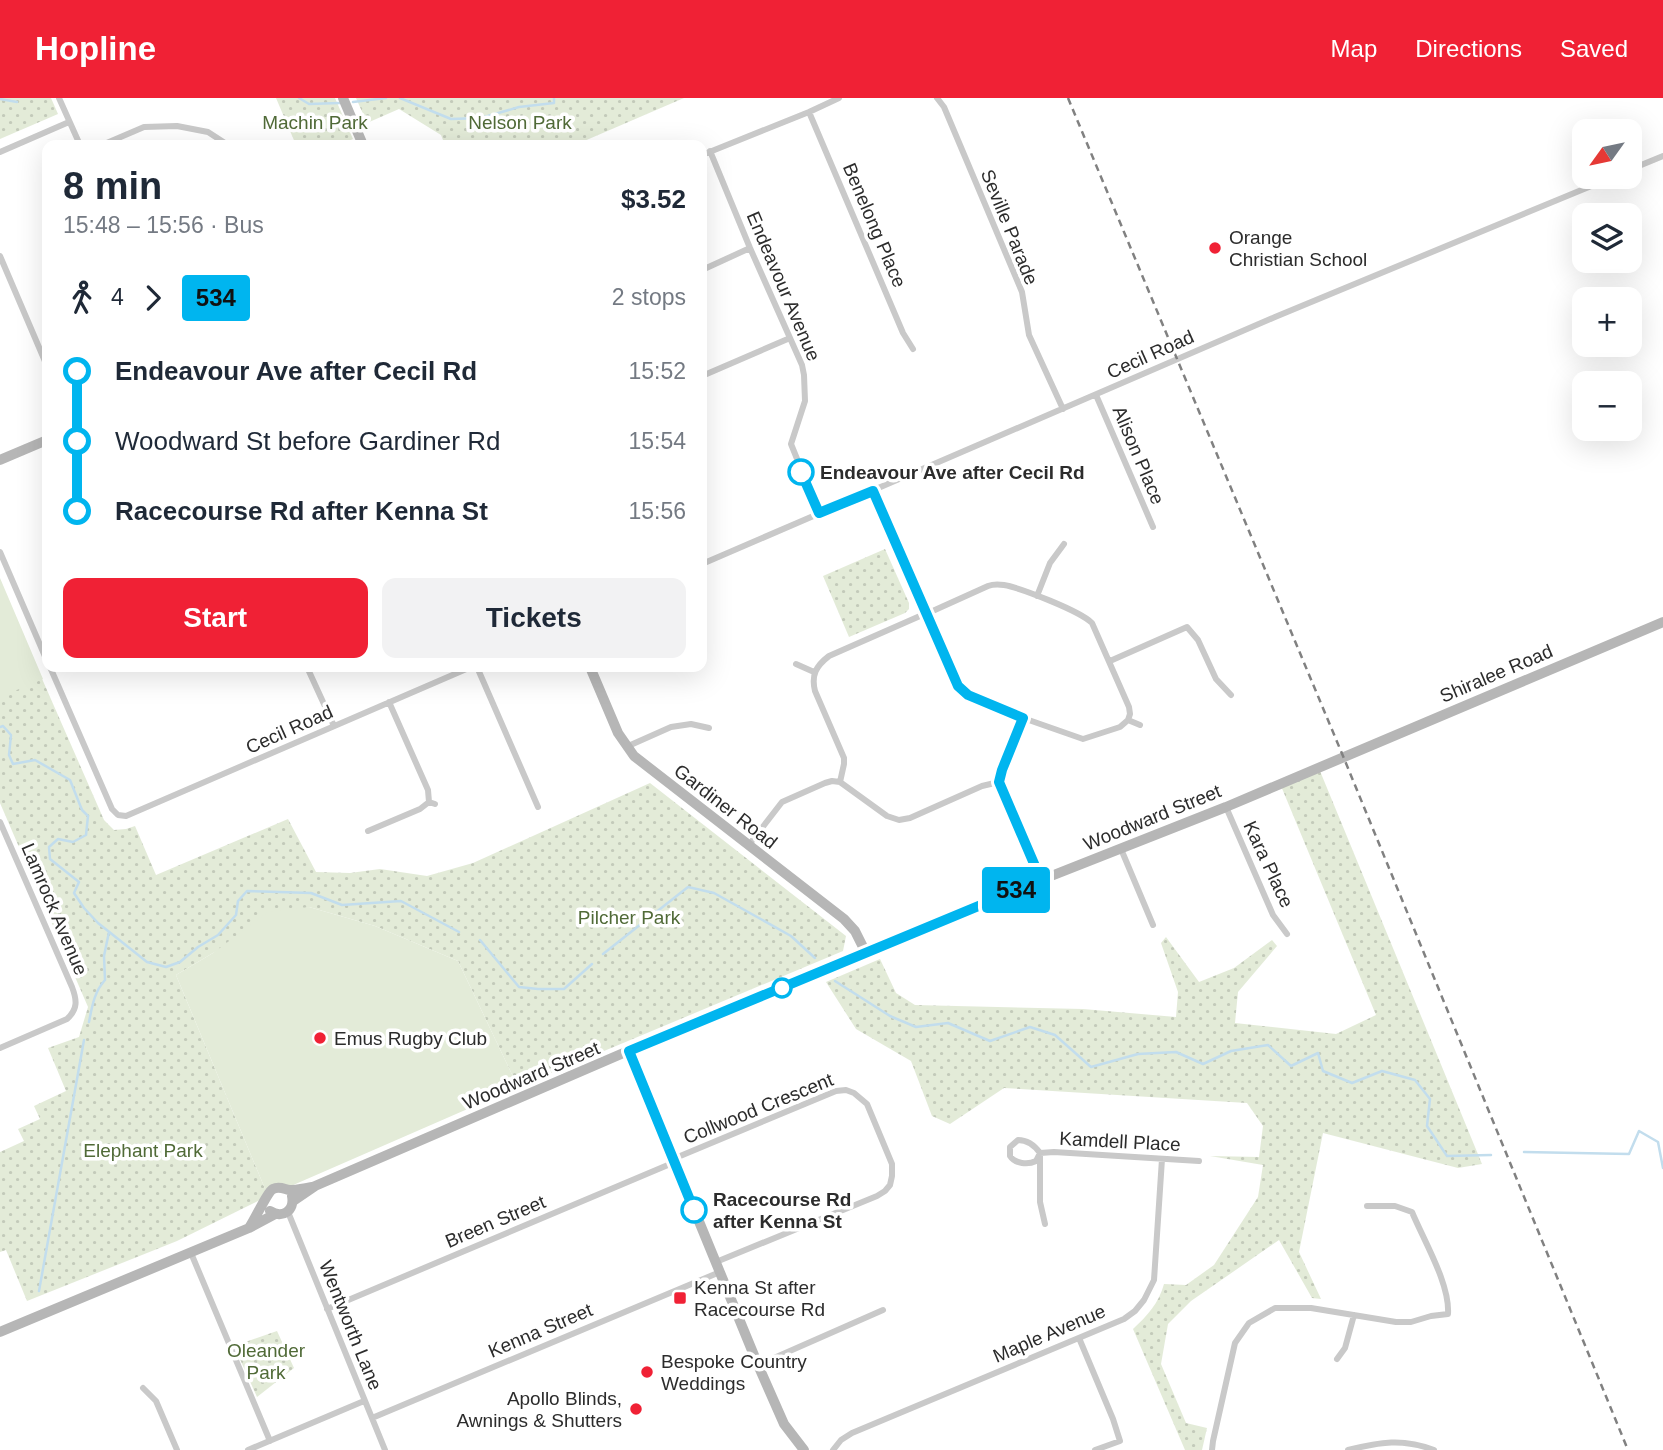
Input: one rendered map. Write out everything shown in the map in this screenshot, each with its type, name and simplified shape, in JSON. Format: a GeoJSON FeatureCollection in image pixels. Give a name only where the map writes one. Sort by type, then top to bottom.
{"type":"FeatureCollection","features":[{"type":"Feature","properties":{"kind":"street"},"geometry":{"type":"LineString","coordinates":[[59,98],[78,140]]}},
{"type":"Feature","properties":{"kind":"street"},"geometry":{"type":"LineString","coordinates":[[342,98],[361,140]]}},
{"type":"Feature","properties":{"kind":"street"},"geometry":{"type":"LineString","coordinates":[[707,152],[839,98]]}},
{"type":"Feature","properties":{"kind":"street","name":"Seville Parade"},"geometry":{"type":"LineString","coordinates":[[937,98],[944,107],[1022,292],[1029,335],[1063,409]]}},
{"type":"Feature","properties":{"kind":"street","name":"Benelong Place"},"geometry":{"type":"LineString","coordinates":[[809,112],[903,332],[914,349]]}},
{"type":"Feature","properties":{"kind":"street"},"geometry":{"type":"LineString","coordinates":[[0,152],[69,122]]}},
{"type":"Feature","properties":{"kind":"street"},"geometry":{"type":"LineString","coordinates":[[114,140],[144,127],[177,126],[208,132],[220,140]]}},
{"type":"Feature","properties":{"kind":"street","name":"Endeavour Avenue"},"geometry":{"type":"LineString","coordinates":[[710,151],[802,365],[805,390],[802,412],[791,444],[819,513]]}},
{"type":"Feature","properties":{"kind":"street"},"geometry":{"type":"LineString","coordinates":[[1642,165],[1663,156]]}},
{"type":"Feature","properties":{"kind":"street","name":"Cecil Road"},"geometry":{"type":"LineString","coordinates":[[707,562],[1165,364],[1584,189]]}},
{"type":"Feature","properties":{"kind":"street"},"geometry":{"type":"LineString","coordinates":[[707,268],[750,248]]}},
{"type":"Feature","properties":{"kind":"street"},"geometry":{"type":"LineString","coordinates":[[0,256],[42,354]]}},
{"type":"Feature","properties":{"kind":"street"},"geometry":{"type":"LineString","coordinates":[[707,374],[790,338]]}},
{"type":"Feature","properties":{"kind":"street","name":"Alison Place"},"geometry":{"type":"LineString","coordinates":[[1096,395],[1153,527]]}},
{"type":"Feature","properties":{"kind":"street"},"geometry":{"type":"LineString","coordinates":[[0,460],[42,442]]}},
{"type":"Feature","properties":{"kind":"street"},"geometry":{"type":"LineString","coordinates":[[839,782],[845,764],[844,758],[815,691],[814,672],[818,665],[829,656],[926,614],[993,584],[1007,585],[1087,618],[1095,627],[1130,714],[1120,727],[1083,739],[968,695],[958,686],[926,614],[873,491]]}},
{"type":"Feature","properties":{"kind":"street"},"geometry":{"type":"LineString","coordinates":[[1037,596],[1050,563],[1064,544]]}},
{"type":"Feature","properties":{"kind":"street"},"geometry":{"type":"LineString","coordinates":[[0,552],[42,649]]}},
{"type":"Feature","properties":{"kind":"street","name":"Shiralee Road"},"geometry":{"type":"LineString","coordinates":[[1343,756],[1663,622]]}},
{"type":"Feature","properties":{"kind":"street"},"geometry":{"type":"LineString","coordinates":[[1110,661],[1187,627],[1198,640],[1216,679],[1231,695]]}},
{"type":"Feature","properties":{"kind":"street"},"geometry":{"type":"LineString","coordinates":[[796,664],[814,672]]}},
{"type":"Feature","properties":{"kind":"street","name":"Cecil Road"},"geometry":{"type":"LineString","coordinates":[[52,672],[112,809],[118,815],[129,816],[459,672]]}},
{"type":"Feature","properties":{"kind":"street"},"geometry":{"type":"LineString","coordinates":[[309,672],[334,726]]}},
{"type":"Feature","properties":{"kind":"street"},"geometry":{"type":"LineString","coordinates":[[479,672],[538,807]]}},
{"type":"Feature","properties":{"kind":"street","name":"Gardiner Road"},"geometry":{"type":"LineString","coordinates":[[592,672],[626,747],[642,763],[844,919],[855,931],[866,953]]}},
{"type":"Feature","properties":{"kind":"street"},"geometry":{"type":"LineString","coordinates":[[368,831],[432,803],[388,702]]}},
{"type":"Feature","properties":{"kind":"street"},"geometry":{"type":"LineString","coordinates":[[1023,718],[999,782],[1041,880]]}},
{"type":"Feature","properties":{"kind":"street"},"geometry":{"type":"LineString","coordinates":[[1128,720],[1140,725]]}},
{"type":"Feature","properties":{"kind":"street"},"geometry":{"type":"LineString","coordinates":[[626,747],[671,727],[691,724],[709,728]]}},
{"type":"Feature","properties":{"kind":"street","name":"Woodward Street"},"geometry":{"type":"LineString","coordinates":[[293,1201],[315,1186],[629,1051],[1041,880],[1226,807],[1343,756]]}},
{"type":"Feature","properties":{"kind":"street"},"geometry":{"type":"LineString","coordinates":[[748,846],[782,802],[825,783],[839,782],[887,816],[899,820],[910,818],[982,786],[999,782]]}},
{"type":"Feature","properties":{"kind":"street","name":"Kara Place"},"geometry":{"type":"LineString","coordinates":[[1226,807],[1273,915],[1287,934]]}},
{"type":"Feature","properties":{"kind":"street","name":"Lamrock Avenue"},"geometry":{"type":"LineString","coordinates":[[0,822],[72,987],[76,1002],[67,1019],[0,1048]]}},
{"type":"Feature","properties":{"kind":"street"},"geometry":{"type":"LineString","coordinates":[[1121,849],[1153,925]]}},
{"type":"Feature","properties":{"kind":"street"},"geometry":{"type":"LineString","coordinates":[[629,1051],[758,1365],[784,1424],[804,1450]]}},
{"type":"Feature","properties":{"kind":"street","name":"Collwood Crescent"},"geometry":{"type":"LineString","coordinates":[[674,1161],[836,1091],[846,1090],[867,1104],[892,1164],[888,1188],[877,1196],[718,1267]]}},
{"type":"Feature","properties":{"kind":"street","name":"Kamdell Place"},"geometry":{"type":"LineString","coordinates":[[1040,1153],[1036,1161],[1028,1163],[1012,1159],[1009,1151],[1012,1144],[1021,1140],[1040,1153],[1039,1197],[1045,1224]]}},
{"type":"Feature","properties":{"kind":"street","name":"Kamdell Place"},"geometry":{"type":"LineString","coordinates":[[1040,1153],[1199,1161]]}},
{"type":"Feature","properties":{"kind":"street","name":"Maple Avenue"},"geometry":{"type":"LineString","coordinates":[[833,1450],[841,1440],[852,1433],[1130,1315],[1152,1287],[1162,1159]]}},
{"type":"Feature","properties":{"kind":"street","name":"Breen Street"},"geometry":{"type":"LineString","coordinates":[[327,1309],[674,1161]]}},
{"type":"Feature","properties":{"kind":"street","name":"Woodward Street"},"geometry":{"type":"LineString","coordinates":[[287,1190],[315,1186]]}},
{"type":"Feature","properties":{"kind":"street"},"geometry":{"type":"LineString","coordinates":[[0,1332],[191,1253],[249,1228],[275,1214],[288,1212],[293,1201],[291,1194],[280,1187],[272,1189],[249,1228]]}},
{"type":"Feature","properties":{"kind":"street"},"geometry":{"type":"LineString","coordinates":[[265,1201],[275,1214]]}},
{"type":"Feature","properties":{"kind":"street"},"geometry":{"type":"LineString","coordinates":[[1212,1450],[1235,1343],[1249,1323],[1275,1308],[1311,1308],[1396,1322],[1411,1322],[1448,1314],[1449,1302],[1443,1284],[1412,1212],[1395,1206],[1367,1206]]}},
{"type":"Feature","properties":{"kind":"street","name":"Wentworth Lane"},"geometry":{"type":"LineString","coordinates":[[288,1212],[385,1450]]}},
{"type":"Feature","properties":{"kind":"street"},"geometry":{"type":"LineString","coordinates":[[191,1253],[270,1441]]}},
{"type":"Feature","properties":{"kind":"street","name":"Kenna Street"},"geometry":{"type":"LineString","coordinates":[[372,1418],[718,1267]]}},
{"type":"Feature","properties":{"kind":"street"},"geometry":{"type":"LineString","coordinates":[[758,1365],[883,1310]]}},
{"type":"Feature","properties":{"kind":"street"},"geometry":{"type":"LineString","coordinates":[[1337,1359],[1345,1348],[1354,1315]]}},
{"type":"Feature","properties":{"kind":"street"},"geometry":{"type":"LineString","coordinates":[[1080,1338],[1120,1441],[1095,1450]]}},
{"type":"Feature","properties":{"kind":"street"},"geometry":{"type":"LineString","coordinates":[[144,1388],[156,1401],[177,1450]]}},
{"type":"Feature","properties":{"kind":"street"},"geometry":{"type":"LineString","coordinates":[[248,1450],[364,1401]]}},
{"type":"Feature","properties":{"kind":"street"},"geometry":{"type":"LineString","coordinates":[[1348,1450],[1398,1441],[1434,1450]]}},
{"type":"Feature","properties":{"kind":"green space"},"geometry":{"type":"Polygon","coordinates":[[[0,98],[51,98],[58,114],[0,139],[0,98]]]}},
{"type":"Feature","properties":{"kind":"green space","name":"Machin Park"},"geometry":{"type":"Polygon","coordinates":[[[276,98],[335,98],[353,139],[351,140],[294,140],[276,98]]]}},
{"type":"Feature","properties":{"kind":"green space","name":"Nelson Park"},"geometry":{"type":"Polygon","coordinates":[[[356,98],[684,98],[587,140],[443,140],[441,135],[399,109],[367,123],[356,98]]]}},
{"type":"Feature","properties":{"kind":"green space"},"geometry":{"type":"Polygon","coordinates":[[[885,549],[909,603],[909,609],[849,637],[823,576],[885,549]]]}},
{"type":"Feature","properties":{"kind":"green space"},"geometry":{"type":"Polygon","coordinates":[[[0,578],[43,679],[0,697],[0,578]]]}},
{"type":"Feature","properties":{"kind":"green space"},"geometry":{"type":"Polygon","coordinates":[[[0,583],[104,820],[114,830],[135,826],[156,875],[288,819],[316,872],[350,873],[380,869],[427,876],[473,863],[650,783],[846,936],[843,951],[518,1087],[458,961],[375,926],[309,907],[213,953],[176,975],[268,1196],[177,1241],[27,1301],[6,1250],[0,1252],[0,1152],[24,1141],[18,1129],[40,1119],[34,1106],[66,1091],[48,1048],[79,1037],[88,1007],[0,803],[0,583]]]}},
{"type":"Feature","properties":{"kind":"green space"},"geometry":{"type":"Polygon","coordinates":[[[1320,771],[1482,1164],[1458,1168],[1323,1133],[1299,1252],[1321,1299],[1312,1298],[1279,1240],[1191,1301],[1168,1324],[1161,1364],[1186,1423],[1207,1428],[1202,1450],[1185,1450],[1133,1329],[1152,1309],[1164,1284],[1186,1285],[1214,1265],[1258,1197],[1263,1165],[1210,1156],[1259,1157],[1263,1126],[1247,1103],[1004,1088],[950,1124],[932,1116],[911,1061],[856,1029],[826,982],[880,959],[896,993],[915,1005],[1083,1009],[1176,1017],[1178,992],[1161,943],[1166,937],[1199,982],[1234,968],[1272,940],[1277,946],[1238,992],[1235,1023],[1336,1034],[1376,1015],[1281,786],[1320,771]]]}},
{"type":"Feature","properties":{"kind":"green space"},"geometry":{"type":"Polygon","coordinates":[[[309,907],[375,926],[458,961],[518,1087],[268,1196],[176,975],[213,953],[268,912],[309,907]]]}},
{"type":"Feature","properties":{"kind":"green space","name":"Oleander Park"},"geometry":{"type":"Polygon","coordinates":[[[277,1331],[294,1368],[257,1397],[234,1346],[277,1331]]]}},
{"type":"Feature","properties":{"kind":"waterway"},"geometry":{"type":"LineString","coordinates":[[299,98],[309,104],[340,103]]}},
{"type":"Feature","properties":{"kind":"waterway"},"geometry":{"type":"LineString","coordinates":[[353,102],[386,98]]}},
{"type":"Feature","properties":{"kind":"waterway"},"geometry":{"type":"LineString","coordinates":[[400,98],[451,119],[481,118],[519,107],[554,103],[554,98]]}},
{"type":"Feature","properties":{"kind":"waterway"},"geometry":{"type":"LineString","coordinates":[[0,99],[17,102]]}},
{"type":"Feature","properties":{"kind":"waterway"},"geometry":{"type":"LineString","coordinates":[[0,727],[3,726],[11,735],[9,755],[13,764],[35,760],[70,780],[82,810],[88,816],[86,835],[73,842],[58,839],[49,847],[50,859],[79,882],[74,893],[98,923],[147,962],[166,967],[180,962],[218,935],[236,915],[238,901],[247,891],[311,893],[342,905],[401,901],[459,932]]}},
{"type":"Feature","properties":{"kind":"waterway"},"geometry":{"type":"LineString","coordinates":[[603,954],[688,887],[714,893],[791,936],[815,958]]}},
{"type":"Feature","properties":{"kind":"waterway"},"geometry":{"type":"LineString","coordinates":[[89,1022],[92,1005],[105,980],[104,956],[109,932]]}},
{"type":"Feature","properties":{"kind":"waterway"},"geometry":{"type":"LineString","coordinates":[[480,940],[519,987],[564,989],[592,964]]}},
{"type":"Feature","properties":{"kind":"waterway"},"geometry":{"type":"LineString","coordinates":[[835,981],[890,1016],[916,1027],[948,1023],[990,1041],[1030,1027],[1055,1035],[1091,1067],[1138,1054],[1176,1052],[1203,1064],[1231,1051],[1268,1045],[1291,1066],[1318,1053],[1323,1071],[1352,1083],[1382,1071],[1415,1080],[1430,1099],[1427,1126],[1447,1156],[1491,1155]]}},
{"type":"Feature","properties":{"kind":"waterway"},"geometry":{"type":"LineString","coordinates":[[39,1291],[84,1040]]}},
{"type":"Feature","properties":{"kind":"waterway"},"geometry":{"type":"LineString","coordinates":[[1524,1152],[1629,1154],[1639,1131],[1658,1142],[1663,1168]]}},
{"type":"Feature","properties":{"kind":"railway"},"geometry":{"type":"LineString","coordinates":[[1068,98],[1343,756],[1628,1450]]}},
{"type":"Feature","properties":{"kind":"bus line","name":"534"},"geometry":{"type":"LineString","coordinates":[[694,1210],[629,1051],[1041,880],[999,782],[1023,718],[968,695],[958,686],[873,491],[819,513],[801,472]]}},
{"type":"Feature","properties":{"kind":"place","name":"Orange Christian School"},"geometry":{"type":"Point","coordinates":[1215,248]}},
{"type":"Feature","properties":{"kind":"place","name":"Endeavour Ave after Cecil Rd"},"geometry":{"type":"Point","coordinates":[801,472]}},
{"type":"Feature","properties":{"kind":"place","name":"Emus Rugby Club"},"geometry":{"type":"Point","coordinates":[320,1038]}},
{"type":"Feature","properties":{"kind":"place","name":"Racecourse Rd after Kenna St"},"geometry":{"type":"Point","coordinates":[694,1210]}},
{"type":"Feature","properties":{"kind":"place","name":"Kenna St after Racecourse Rd"},"geometry":{"type":"Point","coordinates":[680,1298]}},
{"type":"Feature","properties":{"kind":"place","name":"Bespoke Country Weddings"},"geometry":{"type":"Point","coordinates":[647,1372]}},
{"type":"Feature","properties":{"kind":"place","name":"Apollo Blinds, Awnings & Shutters"},"geometry":{"type":"Point","coordinates":[636,1409]}},
{"type":"Feature","properties":{"kind":"park label","name":"Pilcher Park"},"geometry":{"type":"Point","coordinates":[629,917]}},
{"type":"Feature","properties":{"kind":"park label","name":"Elephant Park"},"geometry":{"type":"Point","coordinates":[143,1150]}}]}
